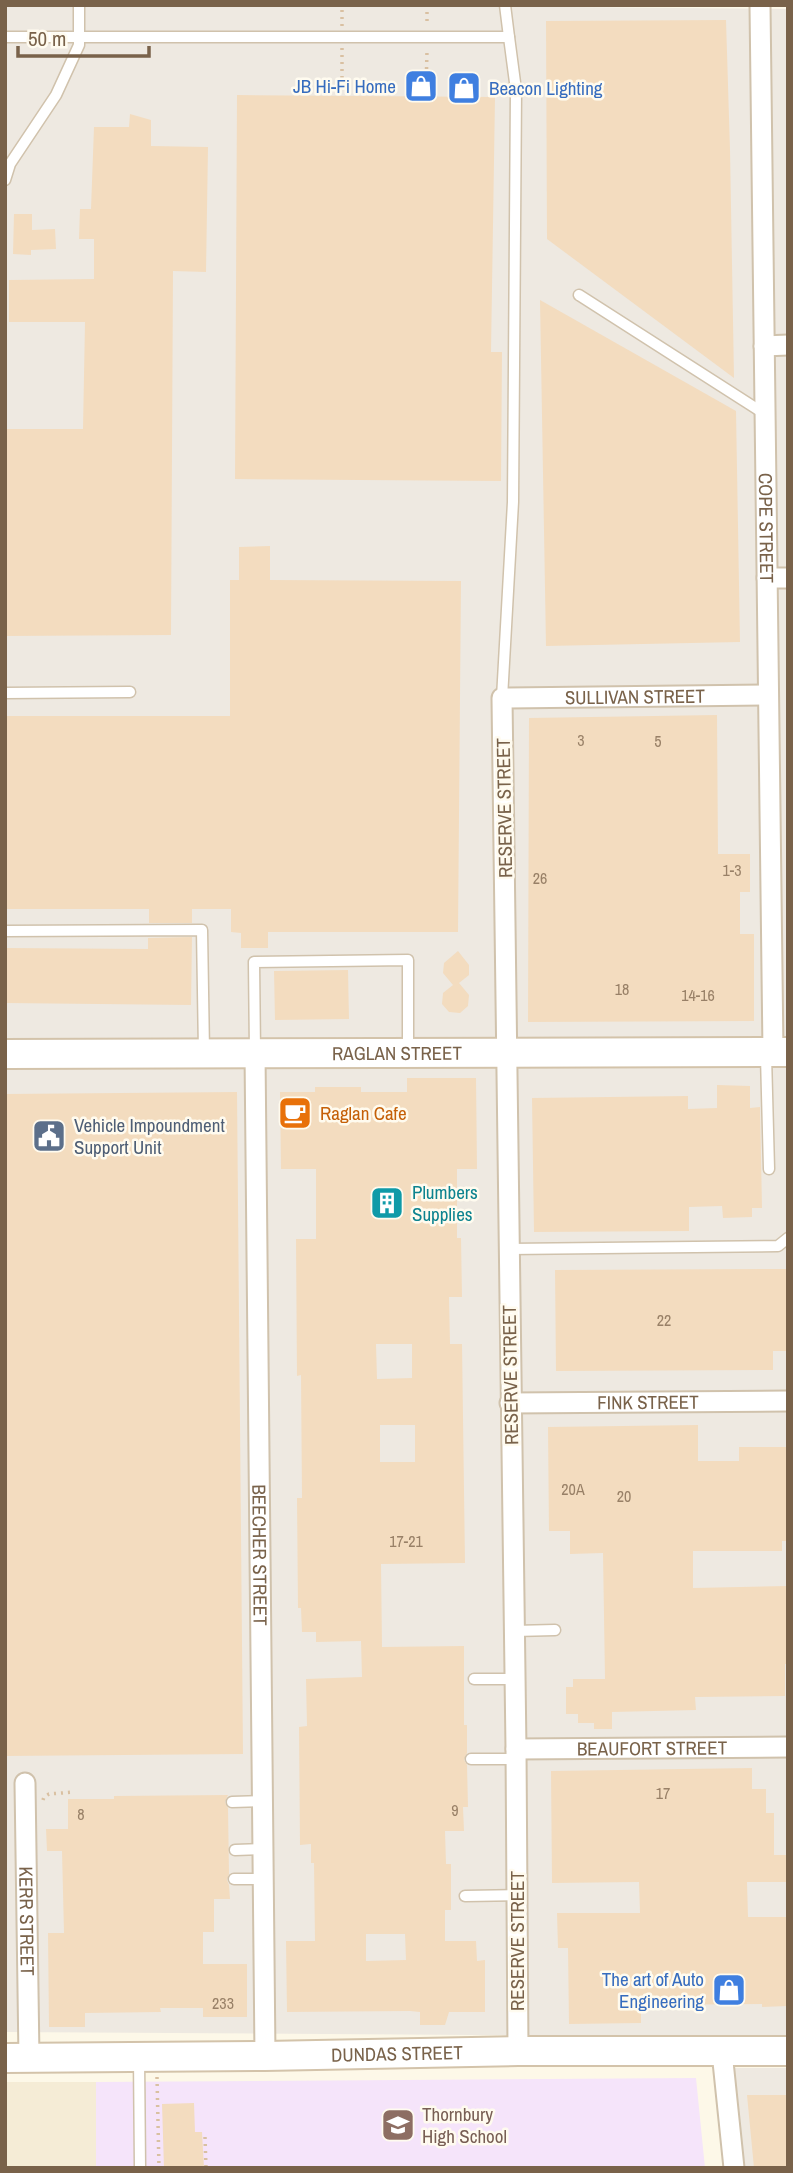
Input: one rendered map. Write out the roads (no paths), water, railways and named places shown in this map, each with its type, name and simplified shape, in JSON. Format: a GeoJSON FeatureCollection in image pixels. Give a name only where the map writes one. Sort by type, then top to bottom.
{"type":"FeatureCollection","features":[{"type":"Feature","properties":{"kind":"street","name":"COPE STREET"},"geometry":{"type":"LineString","coordinates":[[761,5],[768,695],[775,1052]]}},
{"type":"Feature","properties":{"kind":"street"},"geometry":{"type":"LineString","coordinates":[[764,345],[788,345]]}},
{"type":"Feature","properties":{"kind":"street"},"geometry":{"type":"LineString","coordinates":[[767,578],[788,578]]}},
{"type":"Feature","properties":{"kind":"street","name":"SULLIVAN STREET"},"geometry":{"type":"LineString","coordinates":[[502,698],[768,695]]}},
{"type":"Feature","properties":{"kind":"street","name":"RESERVE STREET"},"geometry":{"type":"LineString","coordinates":[[502,698],[518,2051]]}},
{"type":"Feature","properties":{"kind":"street","name":"RAGLAN STREET"},"geometry":{"type":"LineString","coordinates":[[5,1054],[775,1052]]}},
{"type":"Feature","properties":{"kind":"street","name":"BEECHER STREET"},"geometry":{"type":"LineString","coordinates":[[255,1053],[265,2056]]}},
{"type":"Feature","properties":{"kind":"street","name":"FINK STREET"},"geometry":{"type":"LineString","coordinates":[[510,1403],[788,1401]]}},
{"type":"Feature","properties":{"kind":"street","name":"BEAUFORT STREET"},"geometry":{"type":"LineString","coordinates":[[516,1754],[788,1747]]}},
{"type":"Feature","properties":{"kind":"street","name":"KERR STREET"},"geometry":{"type":"LineString","coordinates":[[17,2058],[25,1783]]}},
{"type":"Feature","properties":{"kind":"street","name":"DUNDAS STREET"},"geometry":{"type":"LineString","coordinates":[[17,2058],[518,2051],[788,2051]]}},
{"type":"Feature","properties":{"kind":"street"},"geometry":{"type":"LineString","coordinates":[[722,2052],[734,2168]]}},
{"type":"Feature","properties":{"kind":"lane"},"geometry":{"type":"LineString","coordinates":[[5,180],[10,164],[56,95],[79,45],[79,5]]}},
{"type":"Feature","properties":{"kind":"lane"},"geometry":{"type":"LineString","coordinates":[[502,698],[513,488],[516,90],[505,5]]}},
{"type":"Feature","properties":{"kind":"lane"},"geometry":{"type":"LineString","coordinates":[[5,37],[509,37]]}},
{"type":"Feature","properties":{"kind":"lane"},"geometry":{"type":"LineString","coordinates":[[579,295],[765,414]]}},
{"type":"Feature","properties":{"kind":"lane"},"geometry":{"type":"LineString","coordinates":[[5,693],[130,691]]}},
{"type":"Feature","properties":{"kind":"lane"},"geometry":{"type":"LineString","coordinates":[[5,930],[202,930],[204,1053]]}},
{"type":"Feature","properties":{"kind":"lane"},"geometry":{"type":"LineString","coordinates":[[255,1053],[254,962],[408,960],[408,1053]]}},
{"type":"Feature","properties":{"kind":"lane"},"geometry":{"type":"LineString","coordinates":[[769,1169],[775,1052]]}},
{"type":"Feature","properties":{"kind":"lane"},"geometry":{"type":"LineString","coordinates":[[509,1249],[778,1246],[788,1238]]}},
{"type":"Feature","properties":{"kind":"lane"},"geometry":{"type":"LineString","coordinates":[[514,1631],[555,1630]]}},
{"type":"Feature","properties":{"kind":"lane"},"geometry":{"type":"LineString","coordinates":[[474,1679],[515,1679]]}},
{"type":"Feature","properties":{"kind":"lane"},"geometry":{"type":"LineString","coordinates":[[471,1759],[516,1754]]}},
{"type":"Feature","properties":{"kind":"lane"},"geometry":{"type":"LineString","coordinates":[[233,1802],[262,1801]]}},
{"type":"Feature","properties":{"kind":"lane"},"geometry":{"type":"LineString","coordinates":[[235,1850],[262,1849]]}},
{"type":"Feature","properties":{"kind":"lane"},"geometry":{"type":"LineString","coordinates":[[234,1879],[263,1879]]}},
{"type":"Feature","properties":{"kind":"lane"},"geometry":{"type":"LineString","coordinates":[[464,1896],[517,1895]]}},
{"type":"Feature","properties":{"kind":"lane"},"geometry":{"type":"LineString","coordinates":[[140,2168],[148,2058]]}},
{"type":"Feature","properties":{"kind":"place","name":"JB Hi-Fi Home"},"geometry":{"type":"Point","coordinates":[421,86]}},
{"type":"Feature","properties":{"kind":"place","name":"Beacon Lighting"},"geometry":{"type":"Point","coordinates":[464,88]}},
{"type":"Feature","properties":{"kind":"place","name":"Raglan Cafe"},"geometry":{"type":"Point","coordinates":[295,1113]}},
{"type":"Feature","properties":{"kind":"place","name":"Vehicle Impoundment Support Unit"},"geometry":{"type":"Point","coordinates":[49,1136]}},
{"type":"Feature","properties":{"kind":"place","name":"Plumbers Supplies"},"geometry":{"type":"Point","coordinates":[387,1203]}},
{"type":"Feature","properties":{"kind":"place","name":"The art of Auto Engineering"},"geometry":{"type":"Point","coordinates":[729,1990]}},
{"type":"Feature","properties":{"kind":"place","name":"Thornbury High School"},"geometry":{"type":"Point","coordinates":[398,2125]}}]}
